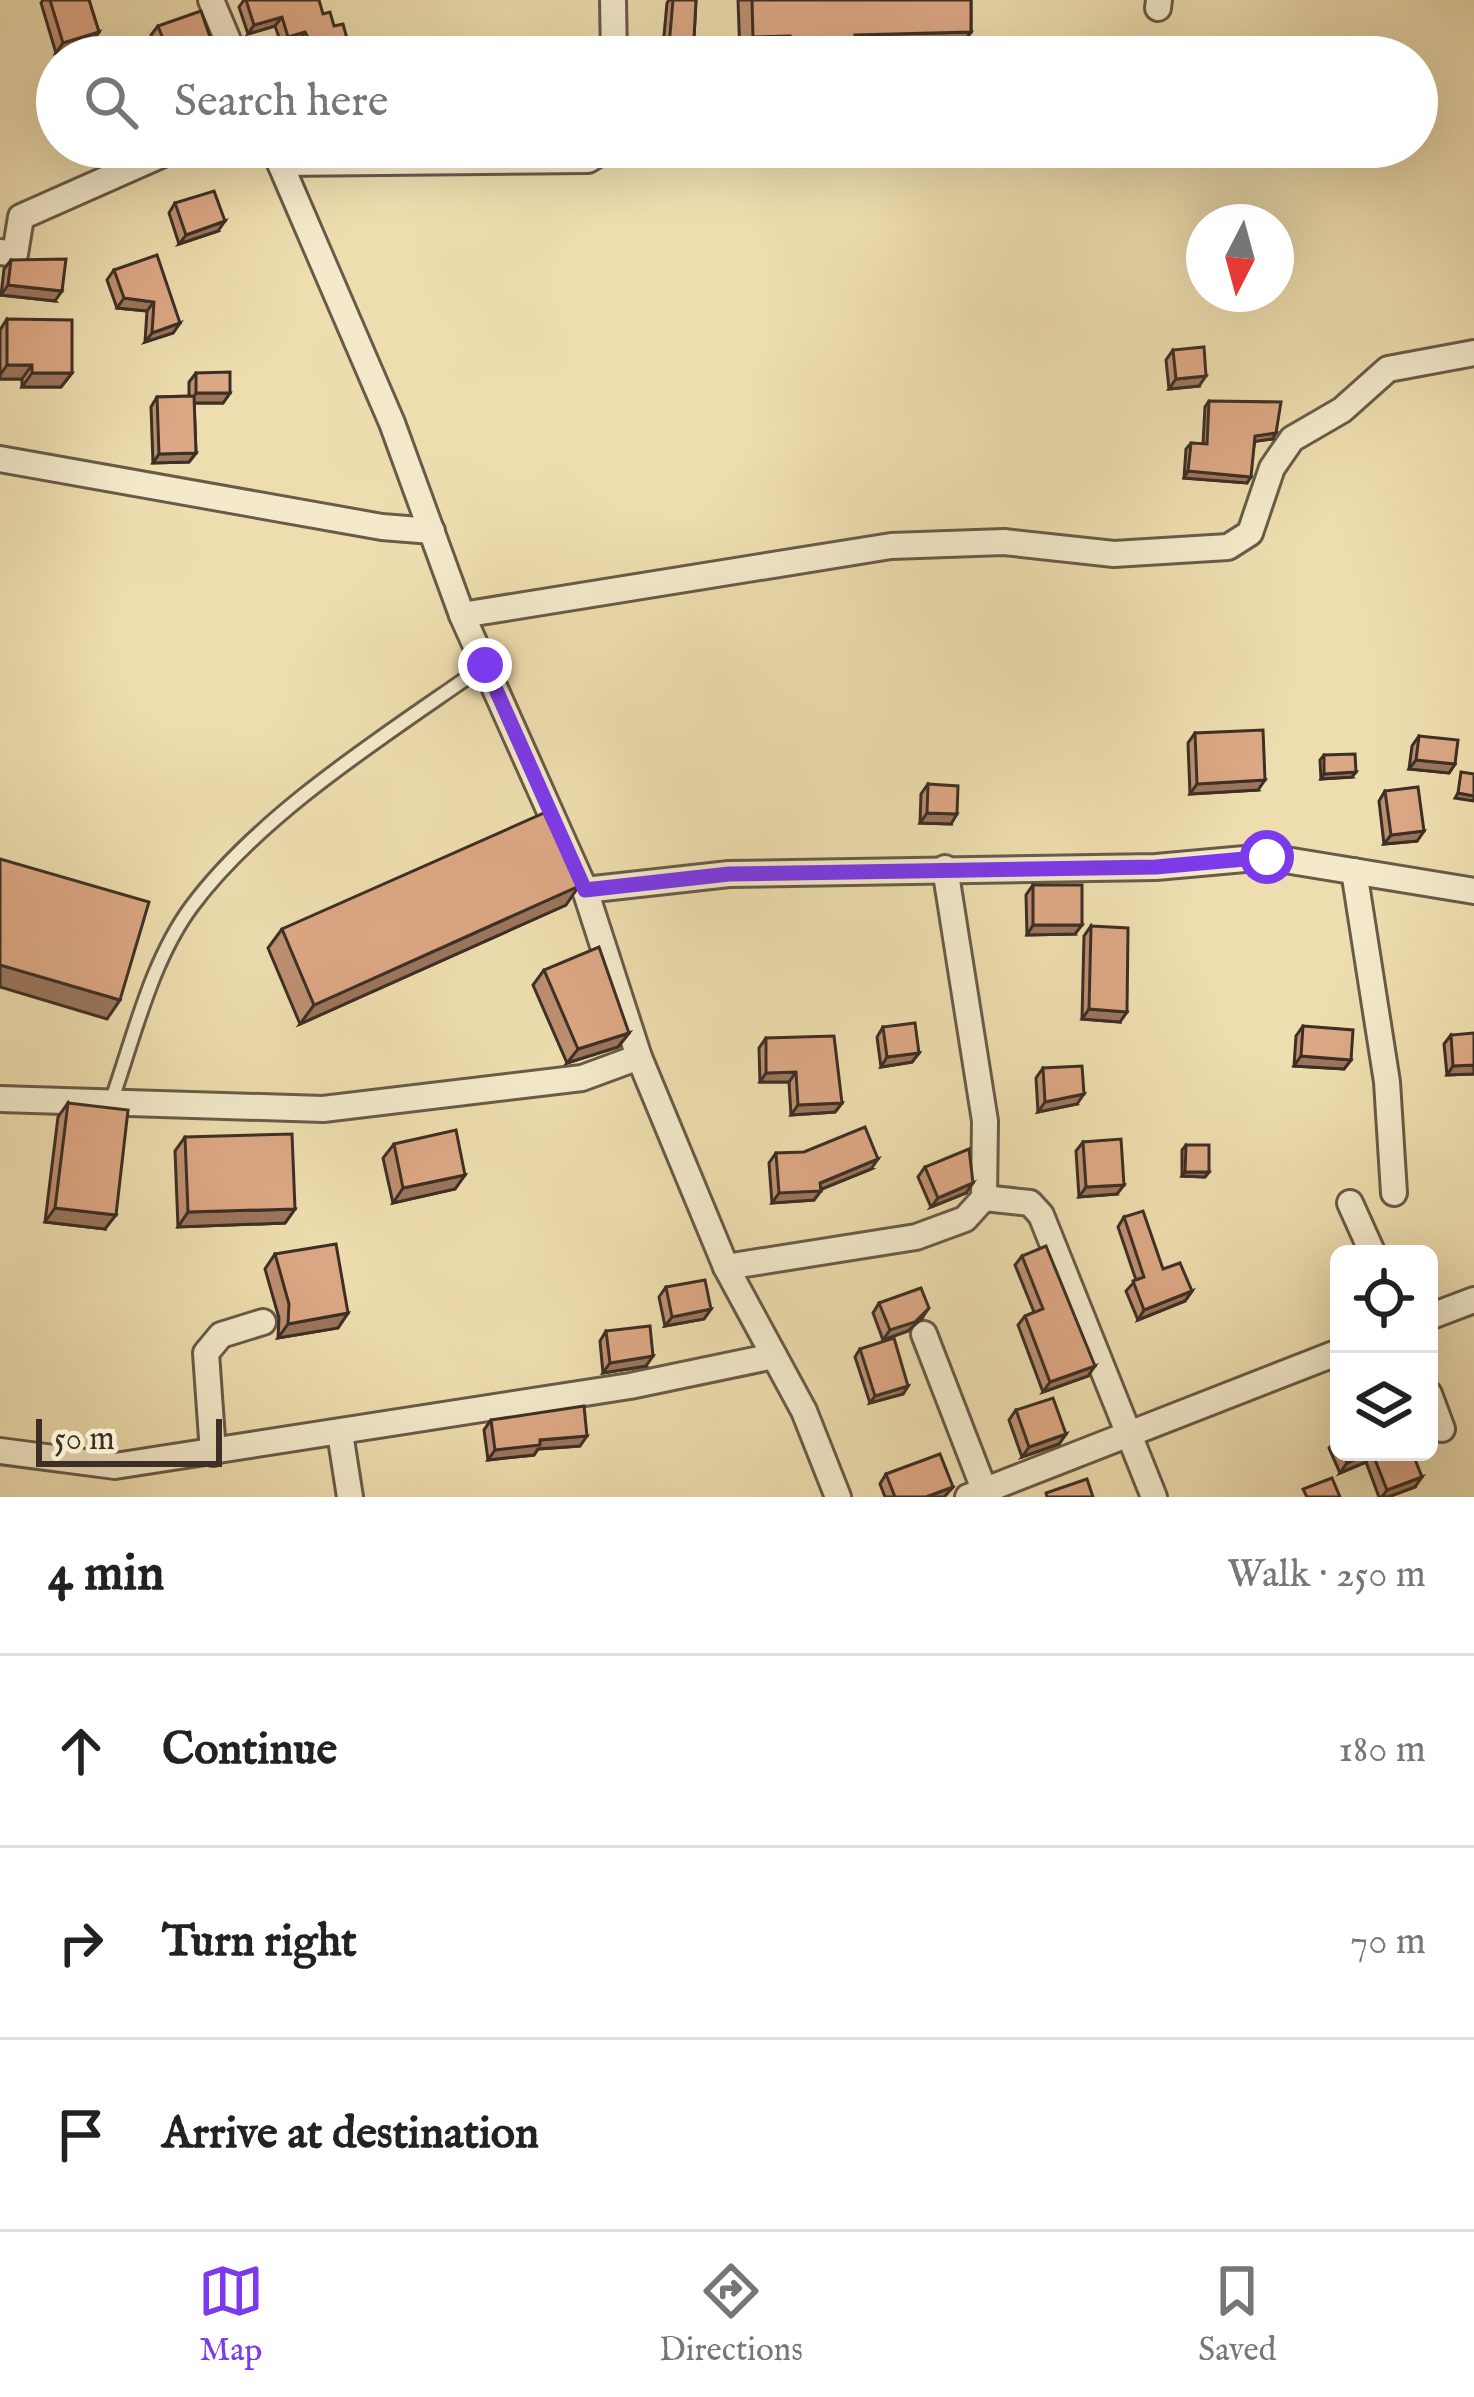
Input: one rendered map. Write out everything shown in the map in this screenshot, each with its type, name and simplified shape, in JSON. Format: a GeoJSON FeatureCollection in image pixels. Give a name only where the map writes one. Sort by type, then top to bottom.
{"type":"FeatureCollection","features":[{"type":"Feature","properties":{"kind":"street"},"geometry":{"type":"LineString","coordinates":[[211,0],[226,36]]}},
{"type":"Feature","properties":{"kind":"street"},"geometry":{"type":"LineString","coordinates":[[613,0],[614,36]]}},
{"type":"Feature","properties":{"kind":"street"},"geometry":{"type":"LineString","coordinates":[[0,252],[15,254],[21,217],[131,168]]}},
{"type":"Feature","properties":{"kind":"street"},"geometry":{"type":"LineString","coordinates":[[283,168],[392,423],[462,615],[585,890],[639,1057],[726,1267],[804,1412],[838,1497]]}},
{"type":"Feature","properties":{"kind":"street"},"geometry":{"type":"LineString","coordinates":[[462,615],[891,547],[1004,542],[1114,554],[1228,547],[1250,533],[1272,468],[1292,439],[1342,410],[1388,368],[1474,353]]}},
{"type":"Feature","properties":{"kind":"street"},"geometry":{"type":"LineString","coordinates":[[0,459],[382,527],[431,531]]}},
{"type":"Feature","properties":{"kind":"street"},"geometry":{"type":"LineString","coordinates":[[585,890],[729,874],[1156,867],[1267,857],[1474,891]]}},
{"type":"Feature","properties":{"kind":"street"},"geometry":{"type":"LineString","coordinates":[[726,1267],[916,1237],[965,1219],[984,1198],[985,1121],[945,868]]}},
{"type":"Feature","properties":{"kind":"street"},"geometry":{"type":"LineString","coordinates":[[1354,872],[1387,1082],[1394,1193]]}},
{"type":"Feature","properties":{"kind":"street"},"geometry":{"type":"LineString","coordinates":[[0,1099],[323,1109],[582,1078],[639,1057]]}},
{"type":"Feature","properties":{"kind":"street"},"geometry":{"type":"LineString","coordinates":[[984,1198],[1030,1203],[1041,1215],[1154,1497]]}},
{"type":"Feature","properties":{"kind":"street"},"geometry":{"type":"LineString","coordinates":[[1350,1203],[1369,1245]]}},
{"type":"Feature","properties":{"kind":"street"},"geometry":{"type":"LineString","coordinates":[[1438,1314],[1474,1300]]}},
{"type":"Feature","properties":{"kind":"street"},"geometry":{"type":"LineString","coordinates":[[213,1454],[206,1353],[221,1334],[263,1322]]}},
{"type":"Feature","properties":{"kind":"street"},"geometry":{"type":"LineString","coordinates":[[924,1334],[980,1495],[1336,1353]]}},
{"type":"Feature","properties":{"kind":"street"},"geometry":{"type":"LineString","coordinates":[[0,1451],[115,1466],[213,1454],[774,1356]]}},
{"type":"Feature","properties":{"kind":"street"},"geometry":{"type":"LineString","coordinates":[[1438,1418],[1442,1429]]}},
{"type":"Feature","properties":{"kind":"street"},"geometry":{"type":"LineString","coordinates":[[340,1433],[350,1497]]}},
{"type":"Feature","properties":{"kind":"lane"},"geometry":{"type":"LineString","coordinates":[[111,1102],[162,958],[192,905],[333,772],[485,665]]}},
{"type":"Feature","properties":{"kind":"building"},"geometry":{"type":"Polygon","coordinates":[[[50,0],[89,0],[99,32],[61,36],[50,0]]]}},
{"type":"Feature","properties":{"kind":"building"},"geometry":{"type":"Polygon","coordinates":[[[246,0],[319,0],[323,14],[330,12],[334,26],[343,24],[346,36],[307,36],[305,32],[288,36],[282,17],[254,25],[246,0]]]}},
{"type":"Feature","properties":{"kind":"building"},"geometry":{"type":"Polygon","coordinates":[[[673,0],[696,0],[694,36],[670,36],[673,0]]]}},
{"type":"Feature","properties":{"kind":"building"},"geometry":{"type":"Polygon","coordinates":[[[752,0],[971,0],[971,32],[753,36],[752,0]]]}},
{"type":"Feature","properties":{"kind":"building"},"geometry":{"type":"Polygon","coordinates":[[[201,11],[210,36],[162,36],[158,26],[201,11]]]}},
{"type":"Feature","properties":{"kind":"building"},"geometry":{"type":"Polygon","coordinates":[[[214,191],[225,221],[186,235],[175,203],[214,191]]]}},
{"type":"Feature","properties":{"kind":"building"},"geometry":{"type":"Polygon","coordinates":[[[157,255],[180,323],[152,333],[154,302],[124,298],[114,270],[157,255]]]}},
{"type":"Feature","properties":{"kind":"building"},"geometry":{"type":"Polygon","coordinates":[[[66,259],[62,291],[8,285],[11,260],[66,259]]]}},
{"type":"Feature","properties":{"kind":"building"},"geometry":{"type":"Polygon","coordinates":[[[7,319],[72,320],[72,373],[32,373],[32,365],[7,365],[7,319]]]}},
{"type":"Feature","properties":{"kind":"building"},"geometry":{"type":"Polygon","coordinates":[[[1204,347],[1206,376],[1176,379],[1173,350],[1204,347]]]}},
{"type":"Feature","properties":{"kind":"building"},"geometry":{"type":"Polygon","coordinates":[[[230,372],[230,393],[196,393],[196,373],[230,372]]]}},
{"type":"Feature","properties":{"kind":"building"},"geometry":{"type":"Polygon","coordinates":[[[194,396],[196,453],[159,454],[157,397],[194,396]]]}},
{"type":"Feature","properties":{"kind":"building"},"geometry":{"type":"Polygon","coordinates":[[[1209,401],[1281,402],[1276,433],[1255,436],[1251,477],[1188,471],[1191,443],[1207,444],[1209,401]]]}},
{"type":"Feature","properties":{"kind":"building"},"geometry":{"type":"Polygon","coordinates":[[[1263,730],[1265,780],[1197,784],[1195,733],[1263,730]]]}},
{"type":"Feature","properties":{"kind":"building"},"geometry":{"type":"Polygon","coordinates":[[[1419,736],[1458,740],[1455,764],[1416,760],[1419,736]]]}},
{"type":"Feature","properties":{"kind":"building"},"geometry":{"type":"Polygon","coordinates":[[[1355,754],[1356,772],[1324,774],[1324,755],[1355,754]]]}},
{"type":"Feature","properties":{"kind":"building"},"geometry":{"type":"Polygon","coordinates":[[[1461,772],[1474,774],[1474,796],[1458,793],[1461,772]]]}},
{"type":"Feature","properties":{"kind":"building"},"geometry":{"type":"Polygon","coordinates":[[[928,784],[958,786],[957,814],[927,813],[928,784]]]}},
{"type":"Feature","properties":{"kind":"building"},"geometry":{"type":"Polygon","coordinates":[[[1418,787],[1424,831],[1391,835],[1385,791],[1418,787]]]}},
{"type":"Feature","properties":{"kind":"building"},"geometry":{"type":"Polygon","coordinates":[[[544,813],[579,886],[314,1005],[282,929],[544,813]]]}},
{"type":"Feature","properties":{"kind":"building"},"geometry":{"type":"Polygon","coordinates":[[[0,859],[149,902],[120,1000],[0,965],[0,859]]]}},
{"type":"Feature","properties":{"kind":"building"},"geometry":{"type":"Polygon","coordinates":[[[1033,885],[1082,885],[1082,925],[1033,925],[1033,885]]]}},
{"type":"Feature","properties":{"kind":"building"},"geometry":{"type":"Polygon","coordinates":[[[1091,926],[1128,928],[1127,1012],[1089,1009],[1091,926]]]}},
{"type":"Feature","properties":{"kind":"building"},"geometry":{"type":"Polygon","coordinates":[[[599,947],[629,1033],[578,1049],[544,970],[599,947]]]}},
{"type":"Feature","properties":{"kind":"building"},"geometry":{"type":"Polygon","coordinates":[[[915,1023],[919,1053],[887,1057],[883,1027],[915,1023]]]}},
{"type":"Feature","properties":{"kind":"building"},"geometry":{"type":"Polygon","coordinates":[[[1303,1026],[1353,1030],[1351,1060],[1301,1056],[1303,1026]]]}},
{"type":"Feature","properties":{"kind":"building"},"geometry":{"type":"Polygon","coordinates":[[[1474,1033],[1474,1065],[1453,1066],[1451,1035],[1474,1033]]]}},
{"type":"Feature","properties":{"kind":"building"},"geometry":{"type":"Polygon","coordinates":[[[834,1036],[842,1103],[798,1105],[796,1072],[766,1073],[766,1038],[834,1036]]]}},
{"type":"Feature","properties":{"kind":"building"},"geometry":{"type":"Polygon","coordinates":[[[1082,1066],[1084,1094],[1045,1102],[1043,1068],[1082,1066]]]}},
{"type":"Feature","properties":{"kind":"building"},"geometry":{"type":"Polygon","coordinates":[[[68,1103],[128,1110],[116,1215],[55,1208],[68,1103]]]}},
{"type":"Feature","properties":{"kind":"building"},"geometry":{"type":"Polygon","coordinates":[[[865,1127],[878,1159],[820,1183],[821,1191],[779,1193],[776,1153],[804,1152],[865,1127]]]}},
{"type":"Feature","properties":{"kind":"building"},"geometry":{"type":"Polygon","coordinates":[[[456,1130],[465,1175],[403,1188],[394,1144],[456,1130]]]}},
{"type":"Feature","properties":{"kind":"building"},"geometry":{"type":"Polygon","coordinates":[[[292,1134],[295,1209],[188,1212],[185,1137],[292,1134]]]}},
{"type":"Feature","properties":{"kind":"building"},"geometry":{"type":"Polygon","coordinates":[[[1121,1139],[1124,1185],[1086,1187],[1083,1142],[1121,1139]]]}},
{"type":"Feature","properties":{"kind":"building"},"geometry":{"type":"Polygon","coordinates":[[[1186,1145],[1209,1145],[1209,1172],[1185,1172],[1186,1145]]]}},
{"type":"Feature","properties":{"kind":"building"},"geometry":{"type":"Polygon","coordinates":[[[969,1149],[973,1183],[938,1198],[925,1167],[969,1149]]]}},
{"type":"Feature","properties":{"kind":"building"},"geometry":{"type":"Polygon","coordinates":[[[1143,1211],[1163,1269],[1180,1263],[1192,1291],[1144,1310],[1133,1281],[1144,1277],[1124,1217],[1143,1211]]]}},
{"type":"Feature","properties":{"kind":"building"},"geometry":{"type":"Polygon","coordinates":[[[336,1244],[348,1313],[288,1324],[289,1304],[275,1254],[336,1244]]]}},
{"type":"Feature","properties":{"kind":"building"},"geometry":{"type":"Polygon","coordinates":[[[1046,1246],[1095,1366],[1050,1382],[1025,1316],[1043,1309],[1022,1256],[1046,1246]]]}},
{"type":"Feature","properties":{"kind":"building"},"geometry":{"type":"Polygon","coordinates":[[[705,1280],[711,1309],[672,1317],[666,1287],[705,1280]]]}},
{"type":"Feature","properties":{"kind":"building"},"geometry":{"type":"Polygon","coordinates":[[[921,1288],[929,1308],[915,1322],[890,1330],[879,1303],[921,1288]]]}},
{"type":"Feature","properties":{"kind":"building"},"geometry":{"type":"Polygon","coordinates":[[[650,1326],[653,1356],[610,1363],[606,1331],[650,1326]]]}},
{"type":"Feature","properties":{"kind":"building"},"geometry":{"type":"Polygon","coordinates":[[[894,1338],[908,1386],[875,1396],[860,1349],[894,1338]]]}},
{"type":"Feature","properties":{"kind":"building"},"geometry":{"type":"Polygon","coordinates":[[[1053,1398],[1066,1434],[1029,1447],[1016,1410],[1053,1398]]]}},
{"type":"Feature","properties":{"kind":"building"},"geometry":{"type":"Polygon","coordinates":[[[584,1406],[587,1436],[495,1450],[491,1420],[584,1406]]]}},
{"type":"Feature","properties":{"kind":"building"},"geometry":{"type":"Polygon","coordinates":[[[940,1454],[953,1487],[926,1497],[895,1497],[886,1474],[940,1454]]]}},
{"type":"Feature","properties":{"kind":"building"},"geometry":{"type":"Polygon","coordinates":[[[1376,1461],[1416,1461],[1422,1477],[1387,1490],[1376,1461]]]}},
{"type":"Feature","properties":{"kind":"building"},"geometry":{"type":"Polygon","coordinates":[[[1332,1478],[1340,1497],[1307,1497],[1303,1489],[1332,1478]]]}},
{"type":"Feature","properties":{"kind":"building"},"geometry":{"type":"Polygon","coordinates":[[[1087,1479],[1093,1497],[1047,1497],[1046,1493],[1087,1479]]]}},
{"type":"Feature","properties":{"kind":"route"},"geometry":{"type":"LineString","coordinates":[[485,665],[585,890],[729,874],[1156,867],[1267,857]]}}]}
